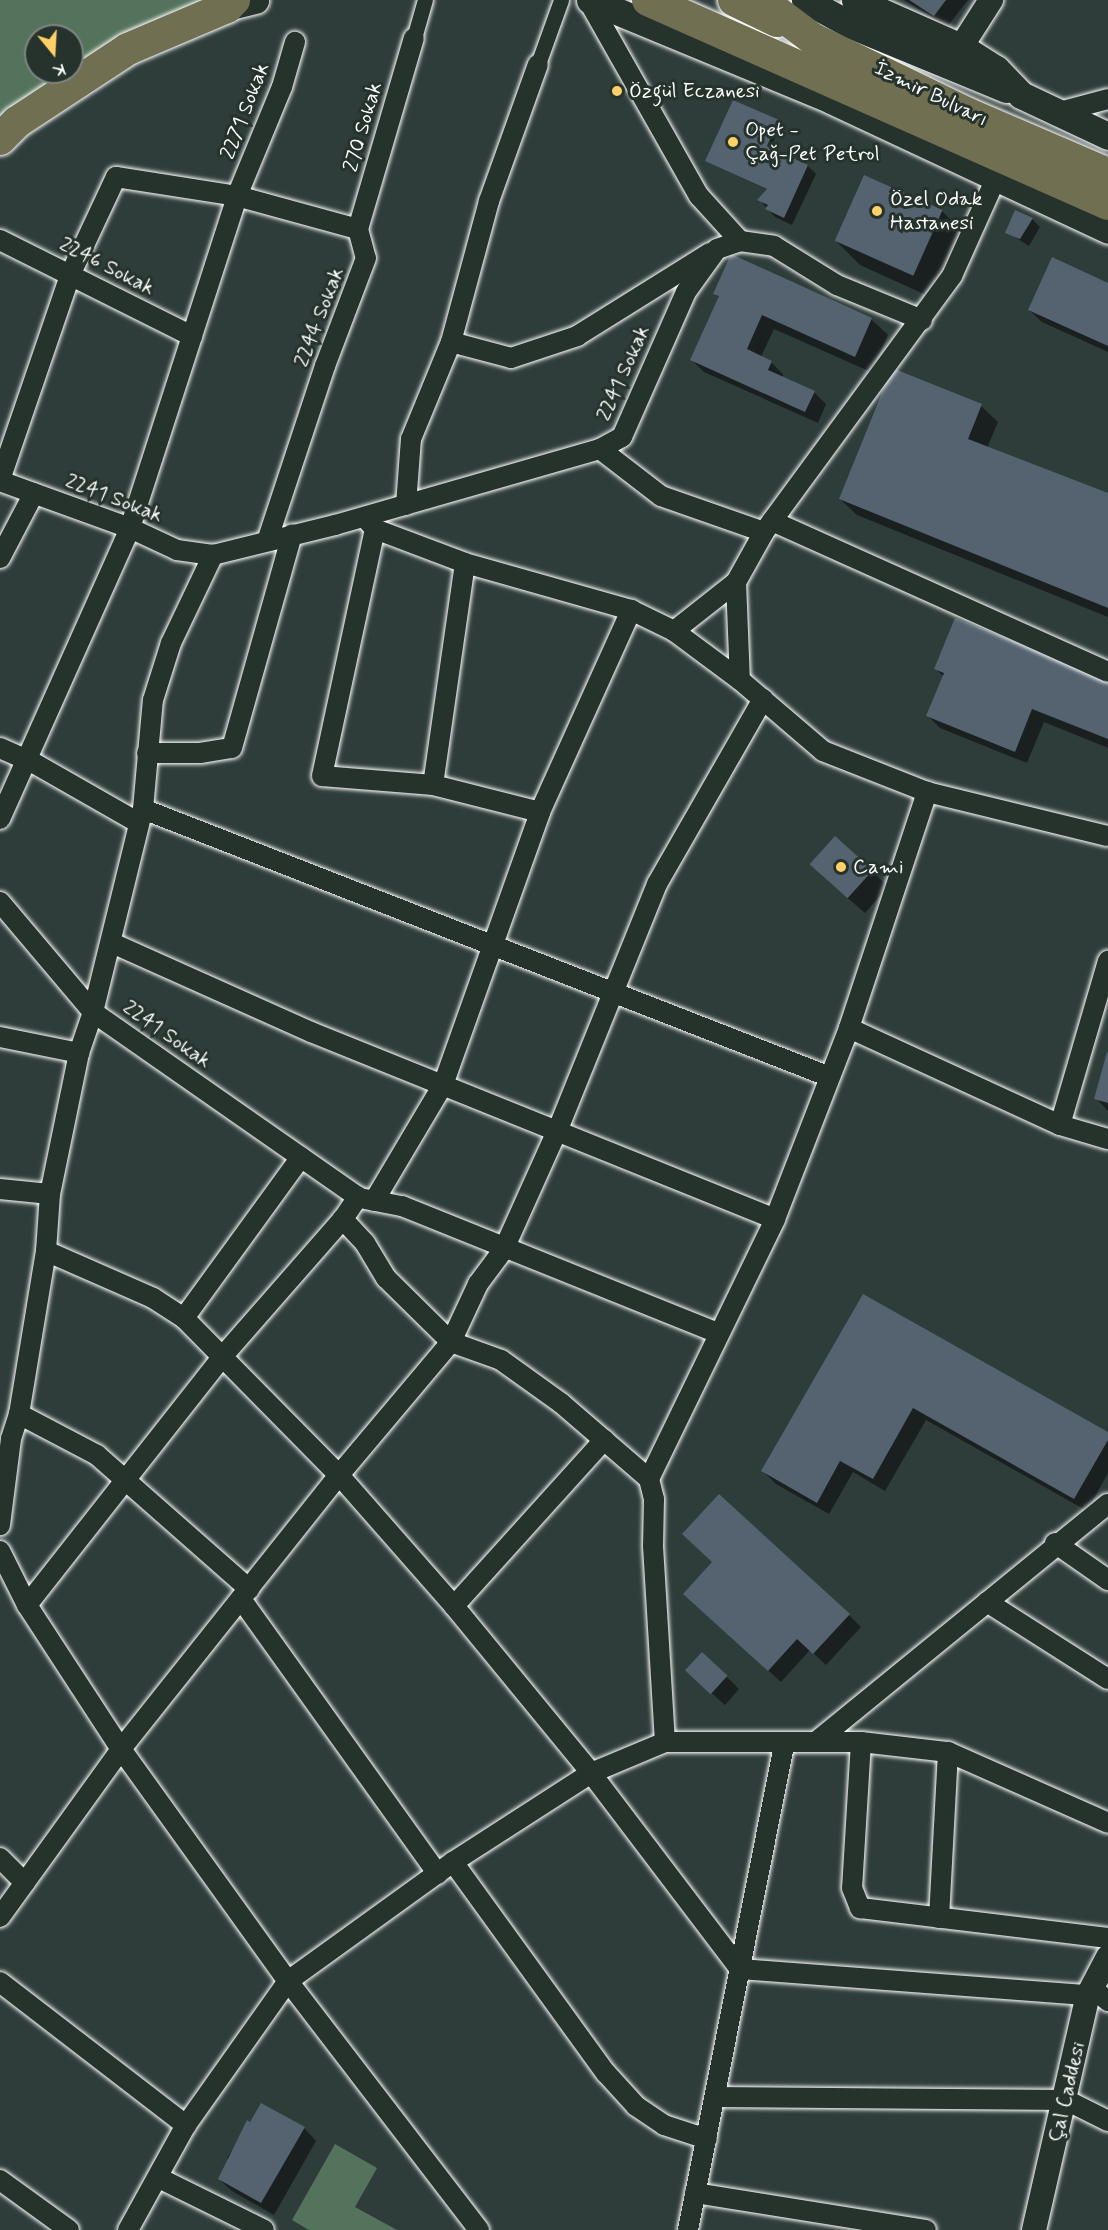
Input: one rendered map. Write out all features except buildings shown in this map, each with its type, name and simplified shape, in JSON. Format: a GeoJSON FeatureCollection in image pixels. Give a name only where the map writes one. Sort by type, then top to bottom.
{"type":"FeatureCollection","features":[{"type":"Feature","properties":{"kind":"main road"},"geometry":{"type":"LineString","coordinates":[[589,0],[814,83],[996,178],[1108,230]]}},
{"type":"Feature","properties":{"kind":"main road","name":"İzmir Bulvarı"},"geometry":{"type":"LineString","coordinates":[[648,0],[706,23],[773,58],[814,83],[1108,204]]}},
{"type":"Feature","properties":{"kind":"main road"},"geometry":{"type":"LineString","coordinates":[[690,0],[757,33],[814,83]]}},
{"type":"Feature","properties":{"kind":"main road"},"geometry":{"type":"LineString","coordinates":[[734,0],[813,39]]}},
{"type":"Feature","properties":{"kind":"main road","name":"İzmir Bulvarı"},"geometry":{"type":"LineString","coordinates":[[761,0],[813,39],[968,114],[1108,174]]}},
{"type":"Feature","properties":{"kind":"main road"},"geometry":{"type":"LineString","coordinates":[[805,0],[851,25],[1021,95],[1108,136]]}},
{"type":"Feature","properties":{"kind":"main road"},"geometry":{"type":"LineString","coordinates":[[0,140],[17,123],[128,49],[239,2]]}},
{"type":"Feature","properties":{"kind":"main road"},"geometry":{"type":"LineString","coordinates":[[865,3],[961,47],[996,69],[1021,95]]}},
{"type":"Feature","properties":{"kind":"street"},"geometry":{"type":"LineString","coordinates":[[414,38],[425,0]]}},
{"type":"Feature","properties":{"kind":"street"},"geometry":{"type":"LineString","coordinates":[[406,505],[411,439],[451,342],[489,201],[561,0]]}},
{"type":"Feature","properties":{"kind":"street"},"geometry":{"type":"LineString","coordinates":[[589,0],[699,196],[740,241]]}},
{"type":"Feature","properties":{"kind":"street"},"geometry":{"type":"LineString","coordinates":[[961,47],[991,0]]}},
{"type":"Feature","properties":{"kind":"street","name":"270 Sokak"},"geometry":{"type":"LineString","coordinates":[[358,229],[414,38]]}},
{"type":"Feature","properties":{"kind":"street","name":"2271 Sokak"},"geometry":{"type":"LineString","coordinates":[[0,819],[130,528],[237,196],[282,87],[296,42]]}},
{"type":"Feature","properties":{"kind":"street"},"geometry":{"type":"LineString","coordinates":[[1059,112],[1108,99]]}},
{"type":"Feature","properties":{"kind":"street"},"geometry":{"type":"LineString","coordinates":[[0,480],[71,273],[117,177],[237,196],[358,229]]}},
{"type":"Feature","properties":{"kind":"street"},"geometry":{"type":"LineString","coordinates":[[674,632],[736,582],[768,527],[922,320],[952,276],[996,178]]}},
{"type":"Feature","properties":{"kind":"street","name":"2244 Sokak"},"geometry":{"type":"LineString","coordinates":[[267,541],[325,366],[366,258],[358,229]]}},
{"type":"Feature","properties":{"kind":"street","name":"2246 Sokak"},"geometry":{"type":"LineString","coordinates":[[0,240],[71,273],[192,336]]}},
{"type":"Feature","properties":{"kind":"street"},"geometry":{"type":"LineString","coordinates":[[451,342],[511,358],[577,336],[717,249],[740,241],[774,246],[837,285],[922,320]]}},
{"type":"Feature","properties":{"kind":"street","name":"2241 Sokak"},"geometry":{"type":"LineString","coordinates":[[0,480],[130,528],[177,550],[213,555],[292,534],[370,523],[406,505],[600,449],[622,436],[686,292],[717,249]]}},
{"type":"Feature","properties":{"kind":"street"},"geometry":{"type":"LineString","coordinates":[[600,449],[661,496],[768,527],[1108,672]]}},
{"type":"Feature","properties":{"kind":"street"},"geometry":{"type":"LineString","coordinates":[[0,558],[34,493]]}},
{"type":"Feature","properties":{"kind":"street"},"geometry":{"type":"LineString","coordinates":[[540,812],[433,785],[322,776],[370,523],[465,563],[631,610],[674,632],[740,680],[824,752],[927,792],[1108,836]]}},
{"type":"Feature","properties":{"kind":"street"},"geometry":{"type":"LineString","coordinates":[[147,753],[200,753],[232,748],[292,534]]}},
{"type":"Feature","properties":{"kind":"street","name":"2241 Sokak"},"geometry":{"type":"LineString","coordinates":[[213,555],[171,643],[153,700],[140,815],[112,943],[93,1012],[301,1157],[366,1199]]}},
{"type":"Feature","properties":{"kind":"street"},"geometry":{"type":"LineString","coordinates":[[433,785],[465,563]]}},
{"type":"Feature","properties":{"kind":"street"},"geometry":{"type":"LineString","coordinates":[[736,582],[740,680]]}},
{"type":"Feature","properties":{"kind":"street"},"geometry":{"type":"LineString","coordinates":[[27,1605],[122,1480],[222,1357],[343,1220],[366,1199],[442,1085],[540,812],[631,610]]}},
{"type":"Feature","properties":{"kind":"street"},"geometry":{"type":"LineString","coordinates":[[0,1917],[122,1749],[339,1475],[451,1342],[478,1284],[504,1249],[557,1131],[657,884],[763,699]]}},
{"type":"Feature","properties":{"kind":"street"},"geometry":{"type":"LineString","coordinates":[[0,748],[140,815],[612,992],[830,1077]]}},
{"type":"Feature","properties":{"kind":"street"},"geometry":{"type":"LineString","coordinates":[[649,1479],[775,1219],[849,1028],[927,792]]}},
{"type":"Feature","properties":{"kind":"street"},"geometry":{"type":"LineString","coordinates":[[0,902],[93,1012],[79,1053],[50,1194],[46,1251],[18,1414],[5,1432],[0,1525]]}},
{"type":"Feature","properties":{"kind":"street"},"geometry":{"type":"LineString","coordinates":[[112,943],[442,1085],[775,1219]]}},
{"type":"Feature","properties":{"kind":"street"},"geometry":{"type":"LineString","coordinates":[[1060,1125],[1108,961]]}},
{"type":"Feature","properties":{"kind":"street"},"geometry":{"type":"LineString","coordinates":[[849,1028],[1060,1125],[1108,1139]]}},
{"type":"Feature","properties":{"kind":"street"},"geometry":{"type":"LineString","coordinates":[[0,1037],[79,1053]]}},
{"type":"Feature","properties":{"kind":"street"},"geometry":{"type":"LineString","coordinates":[[184,1318],[301,1157]]}},
{"type":"Feature","properties":{"kind":"street"},"geometry":{"type":"LineString","coordinates":[[0,1190],[50,1194]]}},
{"type":"Feature","properties":{"kind":"street"},"geometry":{"type":"LineString","coordinates":[[366,1199],[402,1206],[504,1249],[718,1333]]}},
{"type":"Feature","properties":{"kind":"street"},"geometry":{"type":"LineString","coordinates":[[343,1220],[365,1243],[386,1278],[451,1342],[501,1360],[604,1440],[649,1479],[654,1499],[665,1742]]}},
{"type":"Feature","properties":{"kind":"street"},"geometry":{"type":"LineString","coordinates":[[46,1251],[153,1298],[184,1318],[339,1475],[454,1606],[591,1773],[740,1969],[1096,1995]]}},
{"type":"Feature","properties":{"kind":"street"},"geometry":{"type":"LineString","coordinates":[[18,1414],[97,1455],[122,1480],[182,1527],[245,1594],[445,1868],[606,2073],[636,2106],[664,2125],[706,2139]]}},
{"type":"Feature","properties":{"kind":"street"},"geometry":{"type":"LineString","coordinates":[[454,1606],[604,1440]]}},
{"type":"Feature","properties":{"kind":"street"},"geometry":{"type":"LineString","coordinates":[[817,1741],[987,1602],[1055,1543],[1108,1504]]}},
{"type":"Feature","properties":{"kind":"street"},"geometry":{"type":"LineString","coordinates":[[1055,1543],[1108,1580]]}},
{"type":"Feature","properties":{"kind":"street"},"geometry":{"type":"LineString","coordinates":[[0,1551],[27,1605],[122,1749],[288,1981],[474,2228]]}},
{"type":"Feature","properties":{"kind":"street"},"geometry":{"type":"LineString","coordinates":[[987,1602],[1108,1678]]}},
{"type":"Feature","properties":{"kind":"street"},"geometry":{"type":"LineString","coordinates":[[128,2230],[159,2178],[186,2125],[288,1981],[445,1868],[591,1773],[665,1742],[784,1745],[817,1741],[861,1742],[948,1752],[1108,1823]]}},
{"type":"Feature","properties":{"kind":"street"},"geometry":{"type":"LineString","coordinates":[[861,1742],[852,1888],[860,1908],[1108,1938]]}},
{"type":"Feature","properties":{"kind":"street"},"geometry":{"type":"LineString","coordinates":[[688,2230],[784,1745]]}},
{"type":"Feature","properties":{"kind":"street"},"geometry":{"type":"LineString","coordinates":[[939,1918],[948,1752]]}},
{"type":"Feature","properties":{"kind":"street"},"geometry":{"type":"LineString","coordinates":[[0,1858],[24,1883]]}},
{"type":"Feature","properties":{"kind":"street","name":"Çal Caddesi"},"geometry":{"type":"LineString","coordinates":[[1034,2230],[1066,2100],[1108,1957]]}},
{"type":"Feature","properties":{"kind":"street"},"geometry":{"type":"LineString","coordinates":[[0,1982],[186,2125]]}},
{"type":"Feature","properties":{"kind":"street"},"geometry":{"type":"LineString","coordinates":[[715,2097],[1066,2100],[1108,2121]]}},
{"type":"Feature","properties":{"kind":"street"},"geometry":{"type":"LineString","coordinates":[[159,2178],[264,2230]]}},
{"type":"Feature","properties":{"kind":"street"},"geometry":{"type":"LineString","coordinates":[[0,2180],[69,2230]]}},
{"type":"Feature","properties":{"kind":"street"},"geometry":{"type":"LineString","coordinates":[[695,2193],[926,2230]]}},
{"type":"Feature","properties":{"kind":"green space"},"geometry":{"type":"Polygon","coordinates":[[[0,0],[234,0],[0,139],[0,0]]]}},
{"type":"Feature","properties":{"kind":"green space"},"geometry":{"type":"Polygon","coordinates":[[[335,2144],[377,2168],[355,2207],[397,2230],[309,2230],[292,2220],[335,2144]]]}},
{"type":"Feature","properties":{"kind":"place","name":"Özgül Eczanesi"},"geometry":{"type":"Point","coordinates":[617,91]}},
{"type":"Feature","properties":{"kind":"place","name":"Opet - Çağ-Pet Petrol"},"geometry":{"type":"Point","coordinates":[733,142]}},
{"type":"Feature","properties":{"kind":"place","name":"Özel Odak Hastanesi"},"geometry":{"type":"Point","coordinates":[877,211]}},
{"type":"Feature","properties":{"kind":"place","name":"Cami"},"geometry":{"type":"Point","coordinates":[841,867]}}]}
